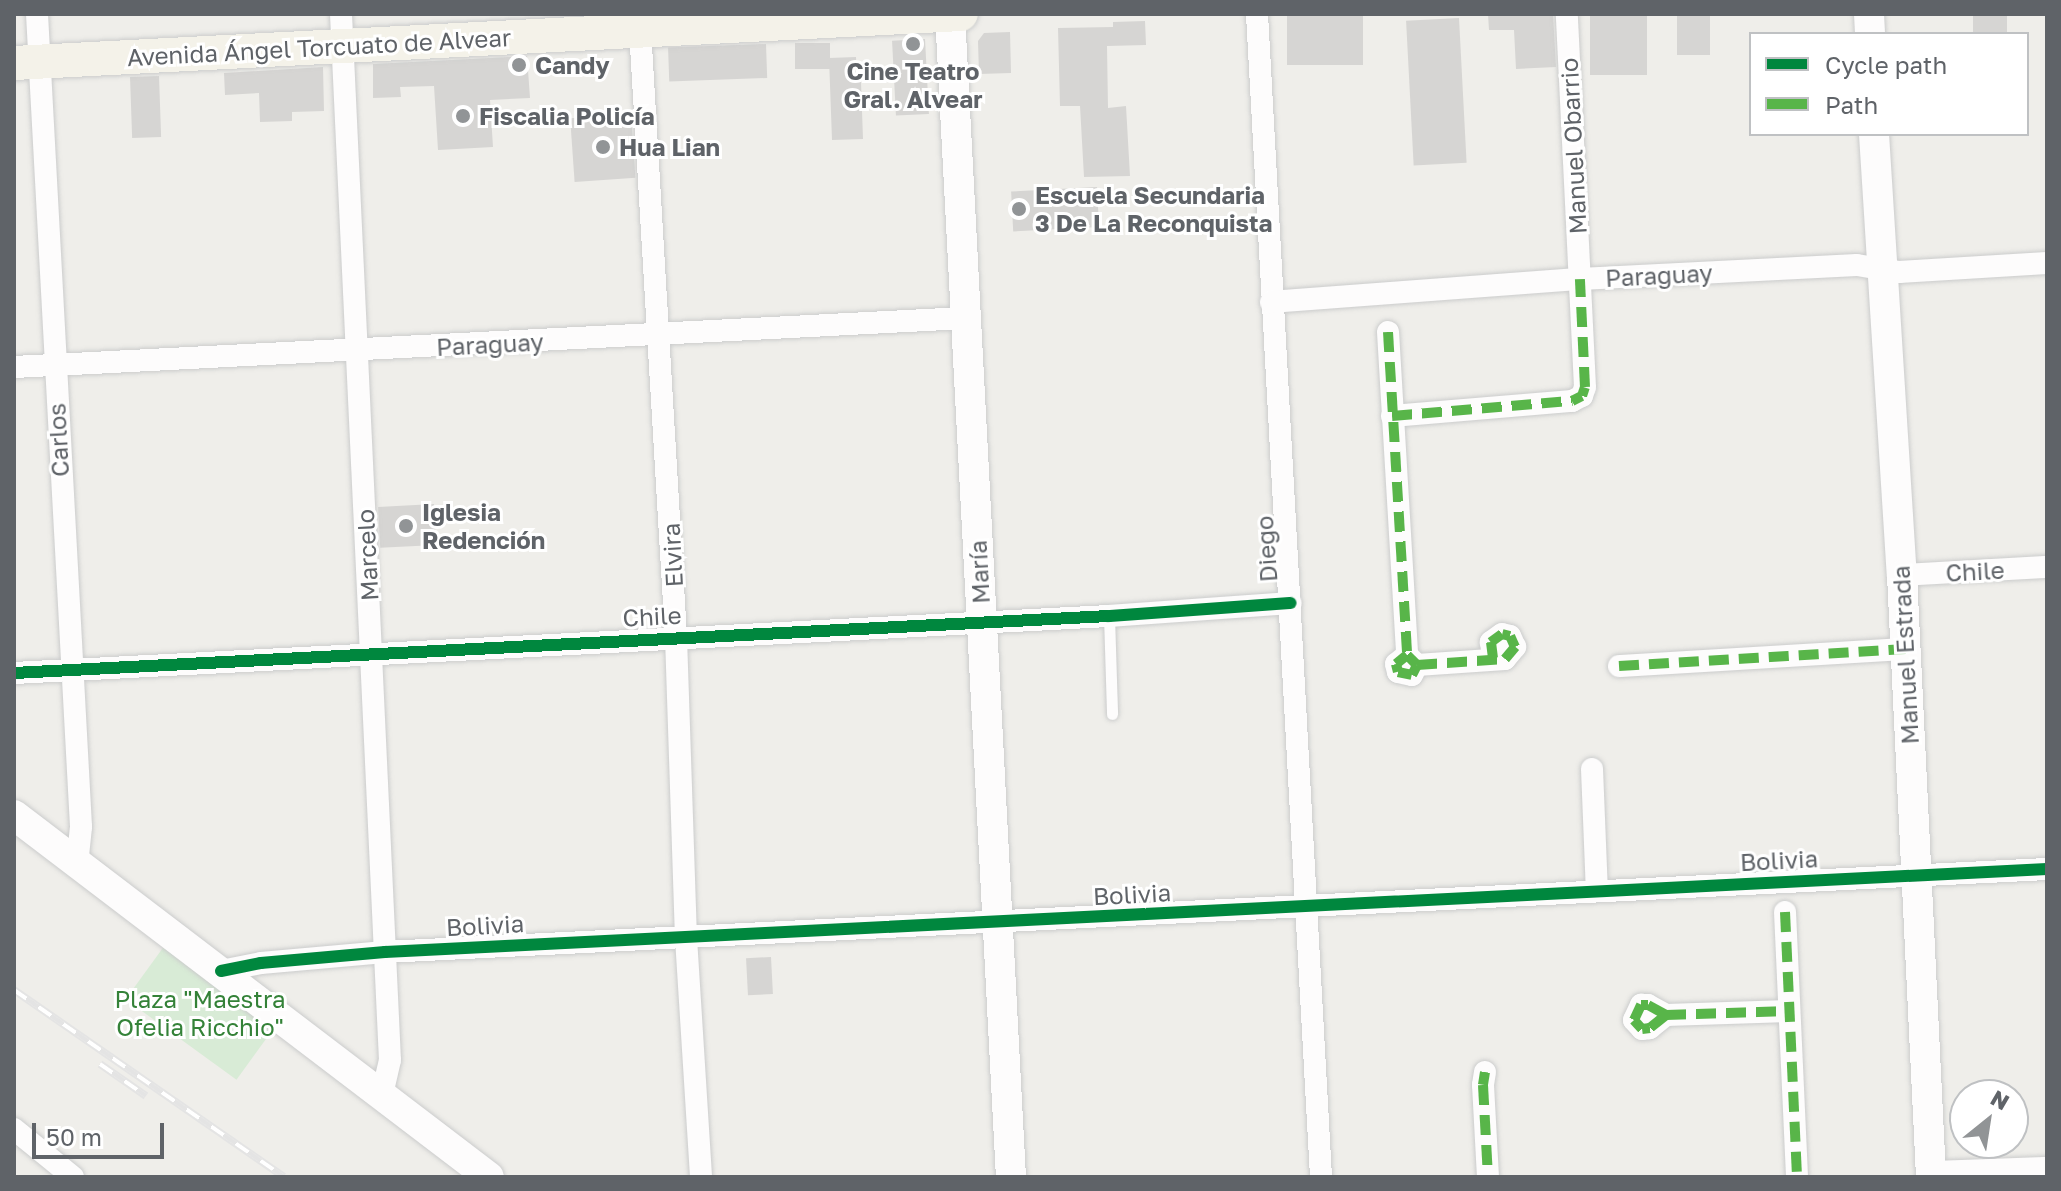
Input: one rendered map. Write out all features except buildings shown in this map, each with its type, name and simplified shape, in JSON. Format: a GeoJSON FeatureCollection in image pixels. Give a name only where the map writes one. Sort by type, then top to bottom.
{"type":"FeatureCollection","features":[{"type":"Feature","properties":{"kind":"main road","name":"Avenida Ángel Torcuato de Alvear"},"geometry":{"type":"LineString","coordinates":[[28,44],[342,30],[564,14]]}},
{"type":"Feature","properties":{"kind":"main road","name":"Avenida Ángel Torcuato de Alvear"},"geometry":{"type":"LineString","coordinates":[[342,30],[640,29],[961,14]]}},
{"type":"Feature","properties":{"kind":"street","name":"María"},"geometry":{"type":"LineString","coordinates":[[950,14],[1011,1177]]}},
{"type":"Feature","properties":{"kind":"street","name":"Diego"},"geometry":{"type":"LineString","coordinates":[[1257,14],[1321,1177]]}},
{"type":"Feature","properties":{"kind":"street","name":"Manuel Obarrio"},"geometry":{"type":"LineString","coordinates":[[1392,416],[1572,401],[1582,396],[1585,387],[1567,14]]}},
{"type":"Feature","properties":{"kind":"street","name":"Elvira"},"geometry":{"type":"LineString","coordinates":[[640,29],[676,637],[686,938],[701,1177]]}},
{"type":"Feature","properties":{"kind":"street","name":"Marcelo"},"geometry":{"type":"LineString","coordinates":[[342,30],[390,1060],[382,1096]]}},
{"type":"Feature","properties":{"kind":"street","name":"Carlos"},"geometry":{"type":"LineString","coordinates":[[28,44],[54,365],[81,827],[77,865]]}},
{"type":"Feature","properties":{"kind":"street","name":"Manuel Estrada"},"geometry":{"type":"LineString","coordinates":[[1874,136],[1880,269],[1902,575],[1931,1174]]}},
{"type":"Feature","properties":{"kind":"street","name":"Paraguay"},"geometry":{"type":"LineString","coordinates":[[1271,302],[1580,279],[1857,265],[1899,272],[2047,263]]}},
{"type":"Feature","properties":{"kind":"street","name":"Paraguay"},"geometry":{"type":"LineString","coordinates":[[14,367],[965,318]]}},
{"type":"Feature","properties":{"kind":"street"},"geometry":{"type":"LineString","coordinates":[[1388,332],[1412,660],[1493,658]]}},
{"type":"Feature","properties":{"kind":"street","name":"Chile"},"geometry":{"type":"LineString","coordinates":[[1902,575],[2047,567]]}},
{"type":"Feature","properties":{"kind":"street","name":"Chile"},"geometry":{"type":"LineString","coordinates":[[14,673],[1109,616],[1291,603]]}},
{"type":"Feature","properties":{"kind":"street"},"geometry":{"type":"LineString","coordinates":[[1619,666],[1905,649]]}},
{"type":"Feature","properties":{"kind":"street"},"geometry":{"type":"LineString","coordinates":[[1592,769],[1597,891]]}},
{"type":"Feature","properties":{"kind":"street"},"geometry":{"type":"LineString","coordinates":[[14,815],[489,1177]]}},
{"type":"Feature","properties":{"kind":"street","name":"Bolivia"},"geometry":{"type":"LineString","coordinates":[[221,971],[261,963],[385,952],[997,924],[1306,905],[2047,869]]}},
{"type":"Feature","properties":{"kind":"street"},"geometry":{"type":"LineString","coordinates":[[1785,912],[1797,1177]]}},
{"type":"Feature","properties":{"kind":"street"},"geometry":{"type":"LineString","coordinates":[[1666,1015],[1789,1011]]}},
{"type":"Feature","properties":{"kind":"street"},"geometry":{"type":"LineString","coordinates":[[1485,1072],[1488,1177]]}},
{"type":"Feature","properties":{"kind":"street"},"geometry":{"type":"LineString","coordinates":[[14,1129],[73,1177]]}},
{"type":"Feature","properties":{"kind":"street"},"geometry":{"type":"LineString","coordinates":[[1931,1174],[2047,1168]]}},
{"type":"Feature","properties":{"kind":"lane"},"geometry":{"type":"LineString","coordinates":[[1109,616],[1112,714]]}},
{"type":"Feature","properties":{"kind":"green space","name":"Plaza \"Maestra Ofelia Ricchio\""},"geometry":{"type":"Polygon","coordinates":[[[165,945],[276,1026],[236,1080],[126,999],[165,945]]]}},
{"type":"Feature","properties":{"kind":"railway"},"geometry":{"type":"LineString","coordinates":[[14,990],[284,1177]]}},
{"type":"Feature","properties":{"kind":"railway"},"geometry":{"type":"LineString","coordinates":[[100,1064],[146,1096]]}},
{"type":"Feature","properties":{"kind":"marked path"},"geometry":{"type":"LineString","coordinates":[[1392,416],[1572,401],[1582,396],[1585,387],[1580,279]]}},
{"type":"Feature","properties":{"kind":"marked path"},"geometry":{"type":"LineString","coordinates":[[1388,332],[1407,655],[1417,665],[1505,659],[1515,647],[1510,636],[1502,634],[1491,642],[1493,658]]}},
{"type":"Feature","properties":{"kind":"marked path"},"geometry":{"type":"LineString","coordinates":[[1619,666],[1905,649]]}},
{"type":"Feature","properties":{"kind":"marked path"},"geometry":{"type":"LineString","coordinates":[[1407,655],[1396,664],[1398,672],[1412,675],[1417,665]]}},
{"type":"Feature","properties":{"kind":"marked path"},"geometry":{"type":"LineString","coordinates":[[1785,912],[1797,1177]]}},
{"type":"Feature","properties":{"kind":"marked path"},"geometry":{"type":"LineString","coordinates":[[1666,1015],[1650,1028],[1642,1029],[1634,1020],[1641,1005],[1648,1005],[1666,1015],[1789,1011]]}},
{"type":"Feature","properties":{"kind":"marked path"},"geometry":{"type":"LineString","coordinates":[[1485,1072],[1488,1177]]}},
{"type":"Feature","properties":{"kind":"cycle path"},"geometry":{"type":"LineString","coordinates":[[14,673],[1109,616],[1291,603]]}},
{"type":"Feature","properties":{"kind":"cycle path"},"geometry":{"type":"LineString","coordinates":[[221,971],[261,963],[385,952],[2047,869]]}},
{"type":"Feature","properties":{"kind":"place","name":"Cine Teatro Gral. Alvear"},"geometry":{"type":"Point","coordinates":[913,44]}},
{"type":"Feature","properties":{"kind":"place","name":"Candy"},"geometry":{"type":"Point","coordinates":[519,65]}},
{"type":"Feature","properties":{"kind":"place","name":"Fiscalia Policía"},"geometry":{"type":"Point","coordinates":[463,116]}},
{"type":"Feature","properties":{"kind":"place","name":"Hua Lian"},"geometry":{"type":"Point","coordinates":[603,147]}},
{"type":"Feature","properties":{"kind":"place","name":"Escuela Secundaria 3 De La Reconquista"},"geometry":{"type":"Point","coordinates":[1019,209]}},
{"type":"Feature","properties":{"kind":"place","name":"Iglesia Redención"},"geometry":{"type":"Point","coordinates":[406,526]}}]}
